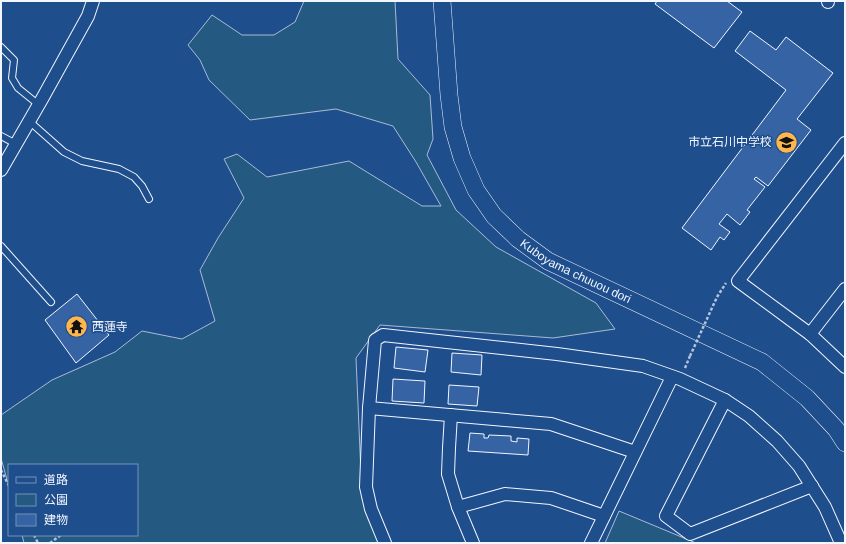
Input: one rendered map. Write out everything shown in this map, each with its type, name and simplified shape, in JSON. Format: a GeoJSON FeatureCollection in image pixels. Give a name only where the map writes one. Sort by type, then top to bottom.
{"type":"FeatureCollection","features":[{"type":"Feature","properties":{"kind":"street"},"geometry":{"type":"LineString","coordinates":[[1,170],[88,16],[93,1]]}},
{"type":"Feature","properties":{"kind":"street","name":"Kuboyama chuuou dori"},"geometry":{"type":"LineString","coordinates":[[442,1],[449,95],[453,127],[462,158],[476,190],[494,216],[518,239],[548,261],[762,362],[807,398],[836,429],[845,443]]}},
{"type":"Feature","properties":{"kind":"street"},"geometry":{"type":"LineString","coordinates":[[845,143],[738,281],[810,334],[845,367]]}},
{"type":"Feature","properties":{"kind":"street"},"geometry":{"type":"LineString","coordinates":[[810,334],[845,289]]}},
{"type":"Feature","properties":{"kind":"street"},"geometry":{"type":"LineString","coordinates":[[384,543],[371,509],[366,487],[369,408],[375,340],[383,335],[557,354],[643,366],[680,379],[725,400],[749,416],[777,441],[799,466],[812,486],[825,507],[841,543]]}},
{"type":"Feature","properties":{"kind":"street"},"geometry":{"type":"LineString","coordinates":[[591,543],[672,377]]}},
{"type":"Feature","properties":{"kind":"street"},"geometry":{"type":"LineString","coordinates":[[725,400],[666,516],[690,534],[812,486]]}},
{"type":"Feature","properties":{"kind":"street"},"geometry":{"type":"LineString","coordinates":[[369,408],[551,424],[635,452]]}},
{"type":"Feature","properties":{"kind":"street"},"geometry":{"type":"LineString","coordinates":[[451,415],[448,448],[448,474],[458,508],[473,543]]}},
{"type":"Feature","properties":{"kind":"street"},"geometry":{"type":"LineString","coordinates":[[458,508],[505,494],[551,498],[604,516]]}},
{"type":"Feature","properties":{"kind":"lane"},"geometry":{"type":"LineString","coordinates":[[1,47],[14,60],[12,78],[18,88],[39,105]]}},
{"type":"Feature","properties":{"kind":"lane"},"geometry":{"type":"LineString","coordinates":[[30,121],[64,152],[82,161],[119,169],[134,177],[142,186],[149,199]]}},
{"type":"Feature","properties":{"kind":"lane"},"geometry":{"type":"LineString","coordinates":[[1,136],[16,144]]}},
{"type":"Feature","properties":{"kind":"lane"},"geometry":{"type":"LineString","coordinates":[[1,246],[51,302]]}},
{"type":"Feature","properties":{"kind":"path"},"geometry":{"type":"LineString","coordinates":[[690,356],[717,297],[726,282]]}},
{"type":"Feature","properties":{"kind":"path"},"geometry":{"type":"LineString","coordinates":[[1,470],[8,484]]}},
{"type":"Feature","properties":{"kind":"path"},"geometry":{"type":"LineString","coordinates":[[50,543],[60,536]]}},
{"type":"Feature","properties":{"kind":"green space"},"geometry":{"type":"Polygon","coordinates":[[[304,1],[395,1],[398,59],[430,95],[433,139],[427,155],[456,210],[496,247],[596,303],[615,329],[553,338],[380,325],[356,358],[362,498],[380,543],[24,543],[22,536],[138,536],[138,464],[8,464],[8,483],[1,458],[1,415],[52,380],[115,352],[142,331],[182,339],[215,321],[200,270],[218,238],[244,198],[224,159],[237,154],[267,177],[349,161],[422,206],[441,206],[416,162],[393,126],[336,109],[250,120],[209,80],[200,60],[188,45],[212,15],[242,35],[274,35],[295,22],[304,1]]]}},
{"type":"Feature","properties":{"kind":"green space"},"geometry":{"type":"Polygon","coordinates":[[[619,511],[696,543],[605,543],[619,511]]]}},
{"type":"Feature","properties":{"kind":"building"},"geometry":{"type":"Polygon","coordinates":[[[657,1],[727,1],[742,12],[714,48],[655,4],[657,1]]]}},
{"type":"Feature","properties":{"kind":"building"},"geometry":{"type":"Polygon","coordinates":[[[750,31],[776,50],[786,37],[833,73],[797,119],[811,130],[768,186],[756,177],[754,179],[765,187],[747,210],[750,212],[740,225],[727,214],[719,224],[730,232],[724,240],[720,237],[711,250],[682,228],[786,90],[735,51],[750,31]]]}},
{"type":"Feature","properties":{"kind":"building","name":"西蓮寺"},"geometry":{"type":"Polygon","coordinates":[[[77,294],[109,335],[76,363],[45,320],[77,294]]]}},
{"type":"Feature","properties":{"kind":"building"},"geometry":{"type":"Polygon","coordinates":[[[396,347],[428,350],[425,372],[394,368],[396,347]]]}},
{"type":"Feature","properties":{"kind":"building"},"geometry":{"type":"Polygon","coordinates":[[[452,353],[482,355],[481,375],[451,372],[452,353]]]}},
{"type":"Feature","properties":{"kind":"building"},"geometry":{"type":"Polygon","coordinates":[[[393,379],[425,381],[424,403],[392,401],[393,379]]]}},
{"type":"Feature","properties":{"kind":"building"},"geometry":{"type":"Polygon","coordinates":[[[449,385],[479,387],[477,406],[448,404],[449,385]]]}},
{"type":"Feature","properties":{"kind":"building"},"geometry":{"type":"Polygon","coordinates":[[[470,433],[484,434],[484,438],[488,438],[489,435],[511,436],[511,441],[517,442],[517,438],[529,439],[528,455],[468,451],[470,433]]]}},
{"type":"Feature","properties":{"kind":"place","name":"市立石川中学校"},"geometry":{"type":"Point","coordinates":[787,142]}},
{"type":"Feature","properties":{"kind":"place","name":"西蓮寺"},"geometry":{"type":"Point","coordinates":[77,327]}}]}
